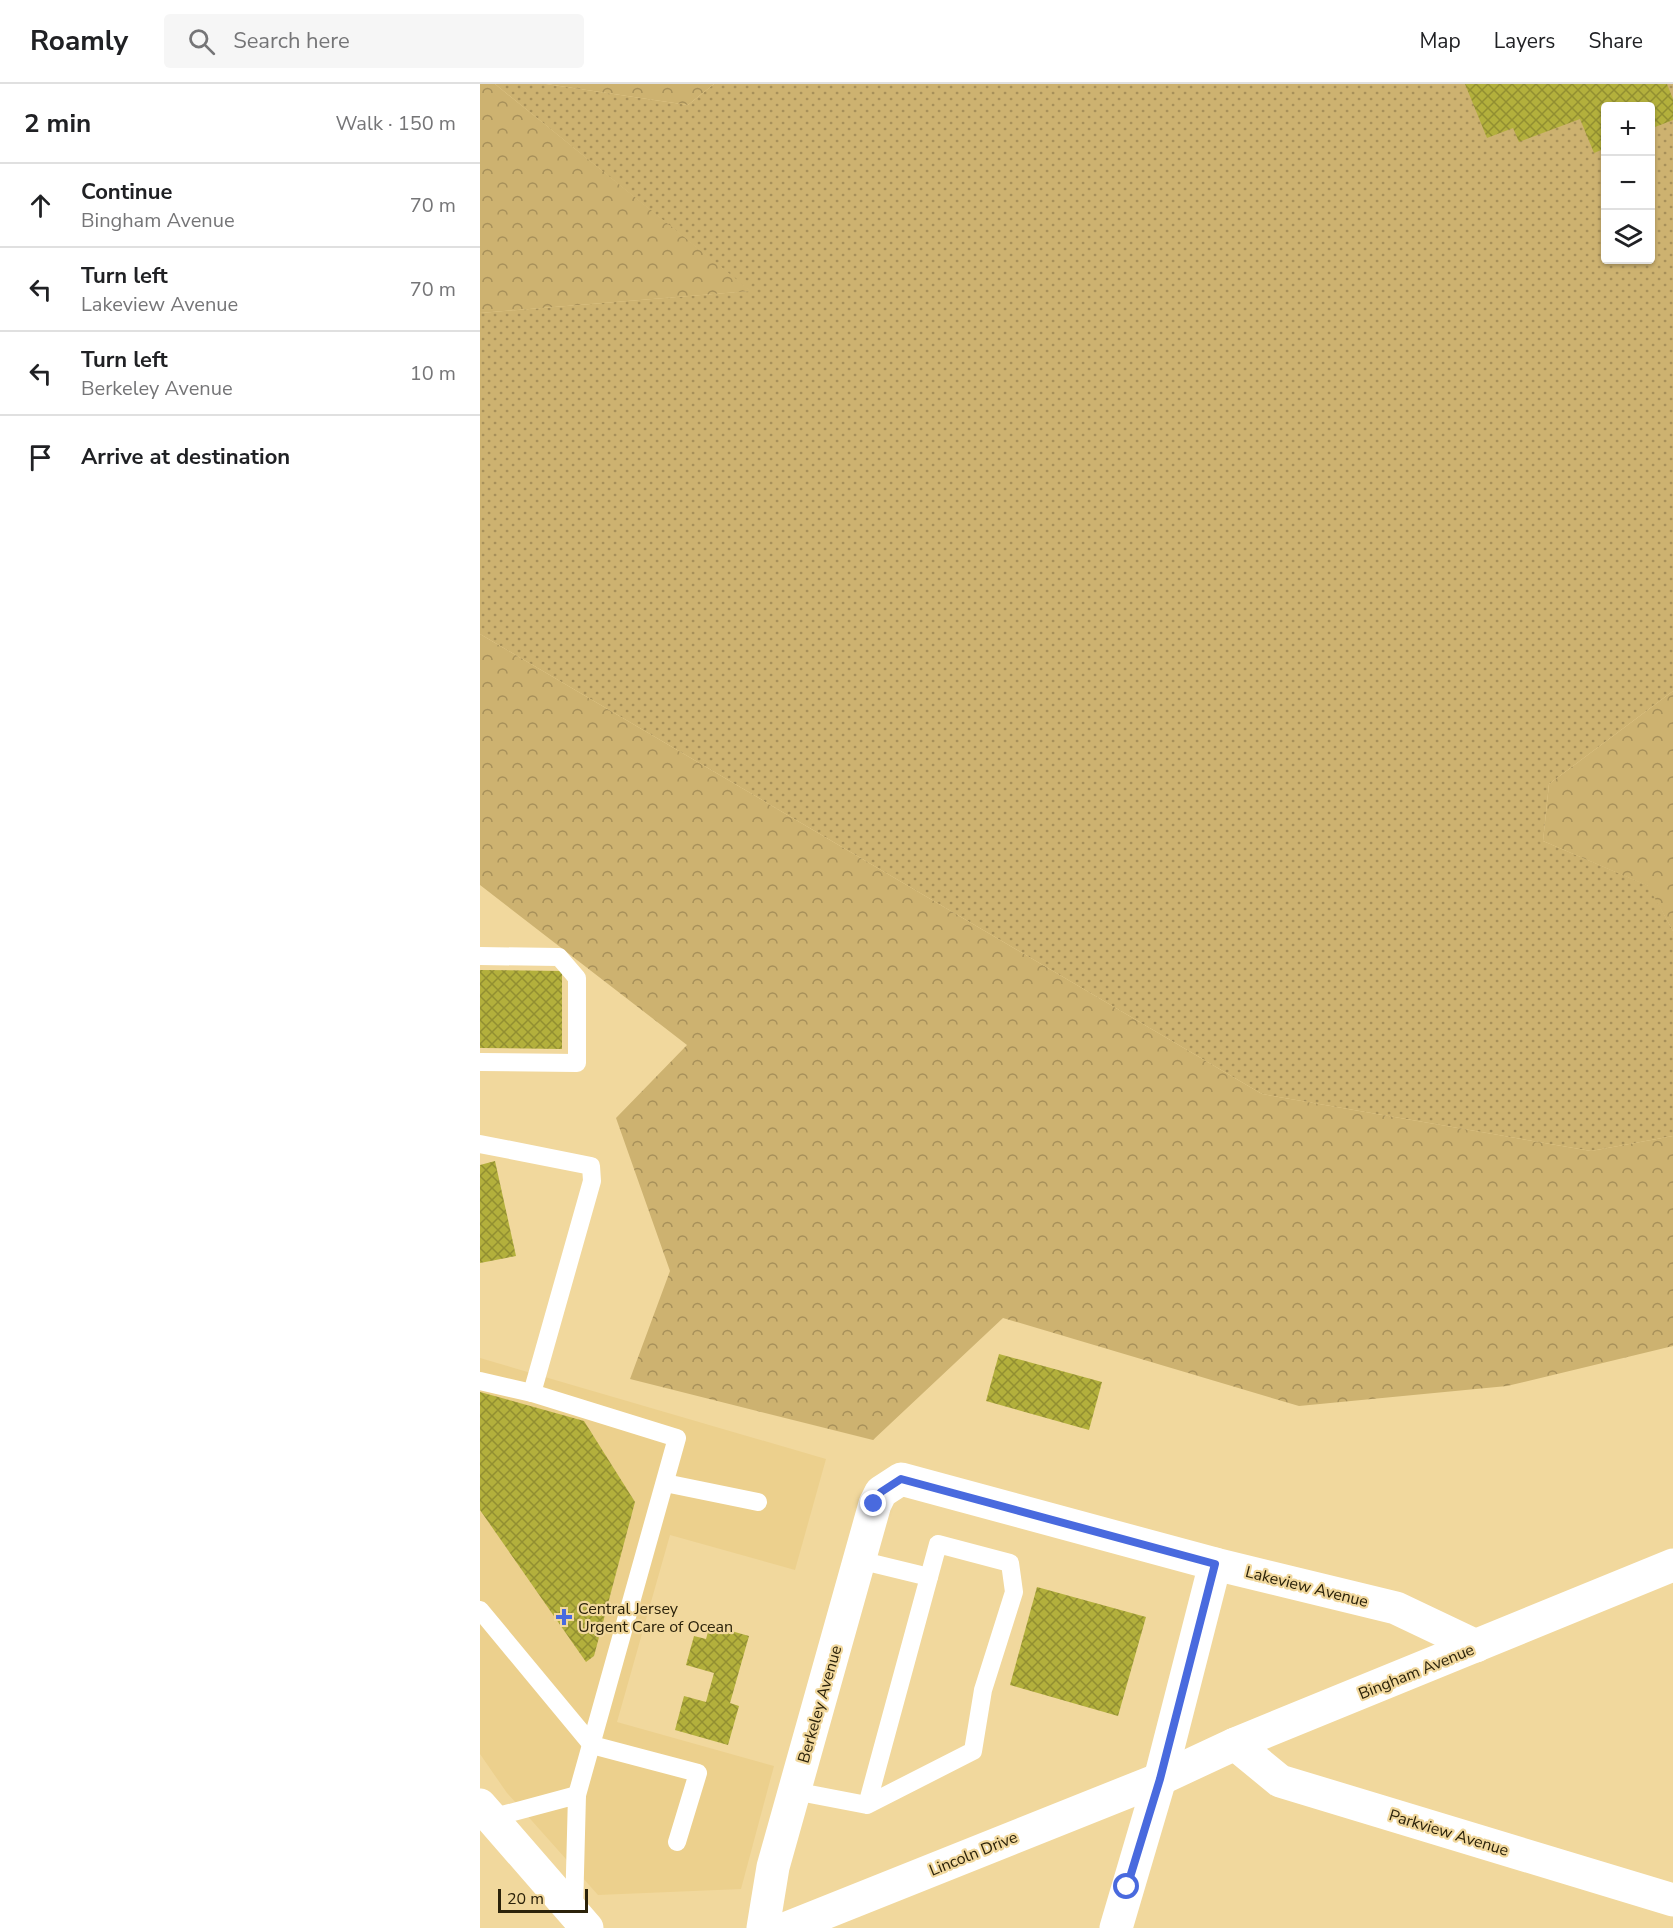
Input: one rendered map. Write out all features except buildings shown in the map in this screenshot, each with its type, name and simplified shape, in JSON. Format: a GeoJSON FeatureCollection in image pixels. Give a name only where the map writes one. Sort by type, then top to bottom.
{"type":"FeatureCollection","features":[{"type":"Feature","properties":{"kind":"street","name":"Lakeview Avenue"},"geometry":{"type":"LineString","coordinates":[[889,1486],[901,1479],[1215,1564],[1396,1608],[1476,1646]]}},
{"type":"Feature","properties":{"kind":"street","name":"Berkeley Avenue"},"geometry":{"type":"LineString","coordinates":[[763,1928],[773,1867],[874,1504],[881,1492],[889,1486]]}},
{"type":"Feature","properties":{"kind":"street"},"geometry":{"type":"LineString","coordinates":[[1116,1928],[1160,1779],[1215,1564]]}},
{"type":"Feature","properties":{"kind":"street","name":"Bingham Avenue"},"geometry":{"type":"LineString","coordinates":[[1160,1779],[1235,1744],[1673,1565]]}},
{"type":"Feature","properties":{"kind":"street","name":"Parkview Avenue"},"geometry":{"type":"LineString","coordinates":[[1235,1744],[1280,1780],[1673,1900]]}},
{"type":"Feature","properties":{"kind":"street","name":"Lincoln Drive"},"geometry":{"type":"LineString","coordinates":[[787,1928],[1160,1779]]}},
{"type":"Feature","properties":{"kind":"street"},"geometry":{"type":"LineString","coordinates":[[486,1812],[580,1920]]}},
{"type":"Feature","properties":{"kind":"lane"},"geometry":{"type":"LineString","coordinates":[[480,956],[559,957],[577,978],[577,1063],[480,1062]]}},
{"type":"Feature","properties":{"kind":"lane"},"geometry":{"type":"LineString","coordinates":[[480,1144],[591,1166],[592,1181],[532,1393]]}},
{"type":"Feature","properties":{"kind":"lane"},"geometry":{"type":"LineString","coordinates":[[480,1381],[532,1393],[677,1438],[577,1796],[580,1920]]}},
{"type":"Feature","properties":{"kind":"lane"},"geometry":{"type":"LineString","coordinates":[[665,1483],[758,1502]]}},
{"type":"Feature","properties":{"kind":"lane"},"geometry":{"type":"LineString","coordinates":[[794,1791],[867,1805],[973,1751],[983,1690],[1014,1592],[1010,1563],[938,1544],[867,1805]]}},
{"type":"Feature","properties":{"kind":"lane"},"geometry":{"type":"LineString","coordinates":[[859,1560],[929,1577]]}},
{"type":"Feature","properties":{"kind":"lane"},"geometry":{"type":"LineString","coordinates":[[480,1610],[592,1745],[698,1773],[676,1842]]}},
{"type":"Feature","properties":{"kind":"lane"},"geometry":{"type":"LineString","coordinates":[[486,1812],[577,1796]]}},
{"type":"Feature","properties":{"kind":"shaded area"},"geometry":{"type":"Polygon","coordinates":[[[480,1358],[826,1459],[795,1570],[670,1535],[617,1722],[774,1766],[741,1889],[598,1895],[507,1793],[480,1754],[480,1358]]]}},
{"type":"Feature","properties":{"kind":"green space"},"geometry":{"type":"Polygon","coordinates":[[[480,84],[495,84],[751,291],[480,313],[480,84]]]}},
{"type":"Feature","properties":{"kind":"green space"},"geometry":{"type":"Polygon","coordinates":[[[495,84],[546,84],[688,105],[714,84],[1673,84],[1673,691],[1549,784],[1543,841],[1649,886],[1673,931],[1673,1136],[1591,1151],[1262,1094],[480,634],[480,313],[750,291],[495,84]]]}},
{"type":"Feature","properties":{"kind":"green space"},"geometry":{"type":"Polygon","coordinates":[[[546,84],[714,84],[688,105],[546,84]]]}},
{"type":"Feature","properties":{"kind":"green space"},"geometry":{"type":"Polygon","coordinates":[[[480,634],[1262,1094],[1591,1151],[1673,1136],[1673,1346],[1507,1386],[1299,1406],[1003,1318],[873,1440],[630,1379],[670,1271],[616,1118],[687,1045],[480,885],[480,634]]]}},
{"type":"Feature","properties":{"kind":"green space"},"geometry":{"type":"Polygon","coordinates":[[[1673,691],[1673,931],[1648,886],[1543,841],[1549,784],[1673,691]]]}},
{"type":"Feature","properties":{"kind":"place","name":"Central Jersey Urgent Care of Ocean"},"geometry":{"type":"Point","coordinates":[564,1617]}},
{"type":"Feature","properties":{"kind":"route"},"geometry":{"type":"LineString","coordinates":[[874,1504],[881,1492],[901,1479],[1215,1564],[1160,1779],[1127,1887]]}}]}
